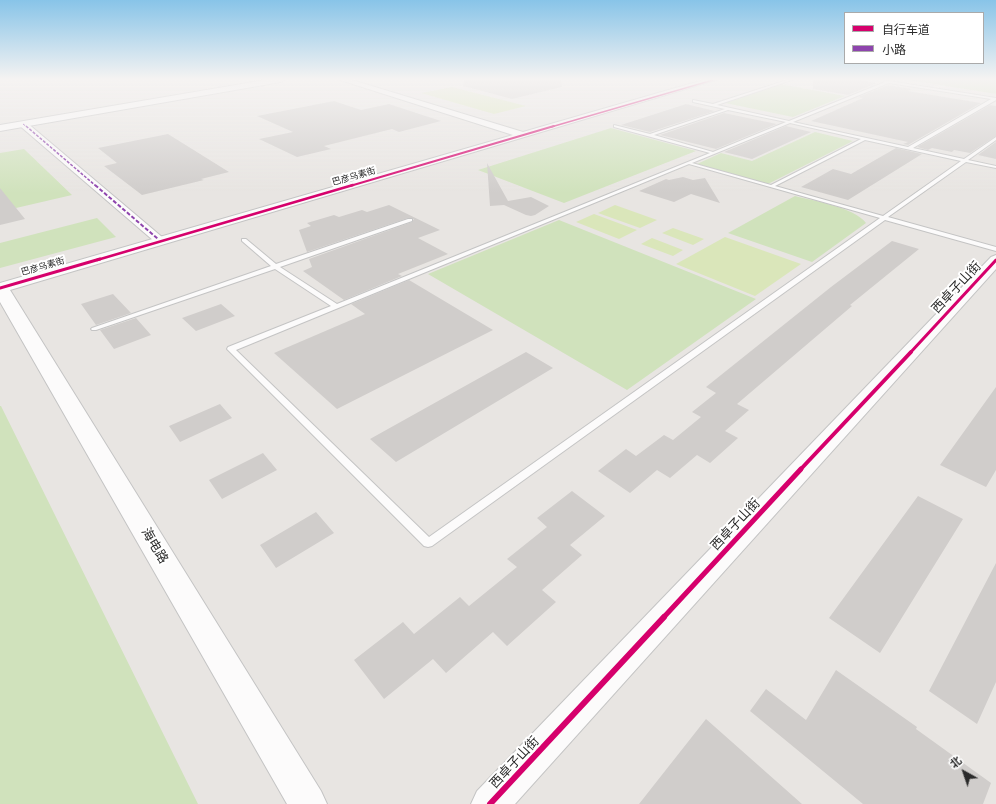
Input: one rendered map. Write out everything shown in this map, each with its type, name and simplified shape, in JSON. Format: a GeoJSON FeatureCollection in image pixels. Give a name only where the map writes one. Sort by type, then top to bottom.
{"type":"FeatureCollection","features":[{"type":"Feature","properties":{"kind":"street"},"geometry":{"type":"LineString","coordinates":[[0,128],[61,118]]}},
{"type":"Feature","properties":{"kind":"street"},"geometry":{"type":"LineString","coordinates":[[465,118],[519,134]]}},
{"type":"Feature","properties":{"kind":"street","name":"巴彦乌素街"},"geometry":{"type":"LineString","coordinates":[[0,284],[576,118]]}},
{"type":"Feature","properties":{"kind":"street","name":"巴彦乌素街"},"geometry":{"type":"LineString","coordinates":[[0,288],[584,118]]}},
{"type":"Feature","properties":{"kind":"street"},"geometry":{"type":"LineString","coordinates":[[23,124],[158,239]]}},
{"type":"Feature","properties":{"kind":"street","name":"西卓子山街"},"geometry":{"type":"LineString","coordinates":[[490,804],[996,260]]}},
{"type":"Feature","properties":{"kind":"street","name":"海电路"},"geometry":{"type":"LineString","coordinates":[[0,288],[308,804]]}},
{"type":"Feature","properties":{"kind":"lane"},"geometry":{"type":"LineString","coordinates":[[650,135],[702,118]]}},
{"type":"Feature","properties":{"kind":"lane"},"geometry":{"type":"LineString","coordinates":[[768,118],[996,167]]}},
{"type":"Feature","properties":{"kind":"lane"},"geometry":{"type":"LineString","coordinates":[[800,118],[231,349],[428,543],[996,138]]}},
{"type":"Feature","properties":{"kind":"lane"},"geometry":{"type":"LineString","coordinates":[[909,148],[962,118]]}},
{"type":"Feature","properties":{"kind":"lane"},"geometry":{"type":"LineString","coordinates":[[615,126],[714,153]]}},
{"type":"Feature","properties":{"kind":"lane"},"geometry":{"type":"LineString","coordinates":[[772,186],[865,138]]}},
{"type":"Feature","properties":{"kind":"lane"},"geometry":{"type":"LineString","coordinates":[[688,163],[996,249]]}},
{"type":"Feature","properties":{"kind":"lane"},"geometry":{"type":"LineString","coordinates":[[94,329],[410,220]]}},
{"type":"Feature","properties":{"kind":"lane"},"geometry":{"type":"LineString","coordinates":[[244,240],[275,266],[336,306]]}},
{"type":"Feature","properties":{"kind":"green space"},"geometry":{"type":"Polygon","coordinates":[[[611,128],[696,151],[564,203],[478,170],[611,128]]]}},
{"type":"Feature","properties":{"kind":"green space"},"geometry":{"type":"Polygon","coordinates":[[[815,132],[853,141],[768,184],[697,164],[721,153],[752,161],[815,132]]]}},
{"type":"Feature","properties":{"kind":"green space"},"geometry":{"type":"Polygon","coordinates":[[[24,149],[72,195],[16,208],[0,201],[0,153],[24,149]]]}},
{"type":"Feature","properties":{"kind":"green space"},"geometry":{"type":"Polygon","coordinates":[[[795,196],[843,209],[860,217],[866,223],[812,262],[728,233],[795,196]]]}},
{"type":"Feature","properties":{"kind":"green space"},"geometry":{"type":"Polygon","coordinates":[[[615,205],[657,220],[640,228],[598,213],[615,205]]]}},
{"type":"Feature","properties":{"kind":"green space"},"geometry":{"type":"Polygon","coordinates":[[[594,214],[637,230],[619,239],[576,222],[594,214]]]}},
{"type":"Feature","properties":{"kind":"green space"},"geometry":{"type":"Polygon","coordinates":[[[97,218],[116,237],[0,268],[0,243],[97,218]]]}},
{"type":"Feature","properties":{"kind":"green space"},"geometry":{"type":"Polygon","coordinates":[[[559,220],[756,299],[627,390],[428,274],[559,220]]]}},
{"type":"Feature","properties":{"kind":"green space"},"geometry":{"type":"Polygon","coordinates":[[[673,228],[704,239],[693,245],[662,233],[673,228]]]}},
{"type":"Feature","properties":{"kind":"green space"},"geometry":{"type":"Polygon","coordinates":[[[725,237],[801,264],[755,296],[676,264],[725,237]]]}},
{"type":"Feature","properties":{"kind":"green space"},"geometry":{"type":"Polygon","coordinates":[[[652,238],[683,250],[673,256],[641,244],[652,238]]]}},
{"type":"Feature","properties":{"kind":"green space"},"geometry":{"type":"Polygon","coordinates":[[[1,406],[198,804],[0,804],[1,406]]]}},
{"type":"Feature","properties":{"kind":"building"},"geometry":{"type":"Polygon","coordinates":[[[260,118],[430,118],[441,121],[399,132],[392,129],[324,146],[331,149],[297,157],[259,139],[293,132],[260,118]]]}},
{"type":"Feature","properties":{"kind":"building"},"geometry":{"type":"Polygon","coordinates":[[[644,118],[695,118],[650,132],[621,125],[644,118]]]}},
{"type":"Feature","properties":{"kind":"building"},"geometry":{"type":"Polygon","coordinates":[[[711,118],[746,118],[777,124],[716,149],[660,135],[711,118]]]}},
{"type":"Feature","properties":{"kind":"building"},"geometry":{"type":"Polygon","coordinates":[[[819,118],[956,118],[908,145],[903,144],[908,142],[811,121],[819,118]]]}},
{"type":"Feature","properties":{"kind":"building"},"geometry":{"type":"Polygon","coordinates":[[[968,118],[996,118],[996,136],[970,153],[954,150],[952,152],[932,148],[928,150],[917,147],[968,118]]]}},
{"type":"Feature","properties":{"kind":"building"},"geometry":{"type":"Polygon","coordinates":[[[786,126],[811,132],[752,159],[724,152],[786,126]]]}},
{"type":"Feature","properties":{"kind":"building"},"geometry":{"type":"Polygon","coordinates":[[[168,134],[229,172],[201,179],[204,180],[142,195],[104,166],[117,163],[98,148],[168,134]]]}},
{"type":"Feature","properties":{"kind":"building"},"geometry":{"type":"Polygon","coordinates":[[[996,142],[996,159],[978,155],[996,142]]]}},
{"type":"Feature","properties":{"kind":"building"},"geometry":{"type":"Polygon","coordinates":[[[896,148],[922,154],[848,200],[801,187],[833,169],[851,174],[896,148]]]}},
{"type":"Feature","properties":{"kind":"building"},"geometry":{"type":"Polygon","coordinates":[[[487,163],[508,201],[531,197],[549,206],[531,216],[504,205],[490,206],[487,163]]]}},
{"type":"Feature","properties":{"kind":"building"},"geometry":{"type":"Polygon","coordinates":[[[683,177],[693,180],[705,178],[720,203],[691,194],[674,202],[639,191],[666,179],[669,180],[683,177]]]}},
{"type":"Feature","properties":{"kind":"building"},"geometry":{"type":"Polygon","coordinates":[[[0,188],[25,219],[0,225],[0,188]]]}},
{"type":"Feature","properties":{"kind":"building"},"geometry":{"type":"Polygon","coordinates":[[[389,205],[440,230],[418,238],[448,254],[398,274],[402,276],[344,300],[303,271],[312,267],[309,259],[412,222],[414,219],[408,218],[307,252],[299,230],[311,226],[307,223],[334,215],[339,217],[362,210],[367,212],[389,205]]]}},
{"type":"Feature","properties":{"kind":"building"},"geometry":{"type":"Polygon","coordinates":[[[892,241],[919,249],[850,305],[852,306],[737,404],[749,410],[725,431],[738,438],[710,463],[697,455],[670,478],[657,470],[630,493],[598,471],[626,449],[636,456],[664,435],[673,440],[701,417],[692,412],[716,393],[706,387],[831,287],[892,241]]]}},
{"type":"Feature","properties":{"kind":"building"},"geometry":{"type":"Polygon","coordinates":[[[409,280],[493,330],[337,409],[274,353],[365,314],[351,304],[409,280]]]}},
{"type":"Feature","properties":{"kind":"building"},"geometry":{"type":"Polygon","coordinates":[[[113,294],[131,313],[96,325],[81,304],[113,294]]]}},
{"type":"Feature","properties":{"kind":"building"},"geometry":{"type":"Polygon","coordinates":[[[221,304],[235,316],[196,331],[182,318],[221,304]]]}},
{"type":"Feature","properties":{"kind":"building"},"geometry":{"type":"Polygon","coordinates":[[[136,318],[151,335],[114,349],[100,330],[136,318]]]}},
{"type":"Feature","properties":{"kind":"building"},"geometry":{"type":"Polygon","coordinates":[[[526,352],[553,368],[396,462],[370,439],[526,352]]]}},
{"type":"Feature","properties":{"kind":"building"},"geometry":{"type":"Polygon","coordinates":[[[996,387],[996,470],[986,487],[940,465],[996,387]]]}},
{"type":"Feature","properties":{"kind":"building"},"geometry":{"type":"Polygon","coordinates":[[[220,404],[232,418],[180,442],[169,426],[220,404]]]}},
{"type":"Feature","properties":{"kind":"building"},"geometry":{"type":"Polygon","coordinates":[[[263,453],[277,470],[222,499],[209,480],[263,453]]]}},
{"type":"Feature","properties":{"kind":"building"},"geometry":{"type":"Polygon","coordinates":[[[572,491],[605,516],[570,545],[582,555],[542,590],[556,602],[507,646],[493,632],[446,673],[433,659],[384,699],[354,660],[403,622],[414,634],[460,597],[469,606],[517,567],[507,559],[547,527],[537,518],[572,491]]]}},
{"type":"Feature","properties":{"kind":"building"},"geometry":{"type":"Polygon","coordinates":[[[918,496],[963,519],[880,653],[829,618],[918,496]]]}},
{"type":"Feature","properties":{"kind":"building"},"geometry":{"type":"Polygon","coordinates":[[[316,512],[334,533],[276,568],[260,545],[316,512]]]}},
{"type":"Feature","properties":{"kind":"building"},"geometry":{"type":"Polygon","coordinates":[[[996,563],[996,682],[977,724],[929,691],[996,563]]]}},
{"type":"Feature","properties":{"kind":"building"},"geometry":{"type":"Polygon","coordinates":[[[836,670],[917,727],[916,729],[991,783],[983,804],[863,804],[750,711],[766,689],[806,720],[836,670]]]}},
{"type":"Feature","properties":{"kind":"building"},"geometry":{"type":"Polygon","coordinates":[[[706,719],[802,804],[639,804],[706,719]]]}},
{"type":"Feature","properties":{"kind":"marked path"},"geometry":{"type":"LineString","coordinates":[[23,124],[158,239]]}},
{"type":"Feature","properties":{"kind":"cycle path"},"geometry":{"type":"LineString","coordinates":[[0,288],[584,118]]}},
{"type":"Feature","properties":{"kind":"cycle path"},"geometry":{"type":"LineString","coordinates":[[490,804],[996,260]]}}]}
